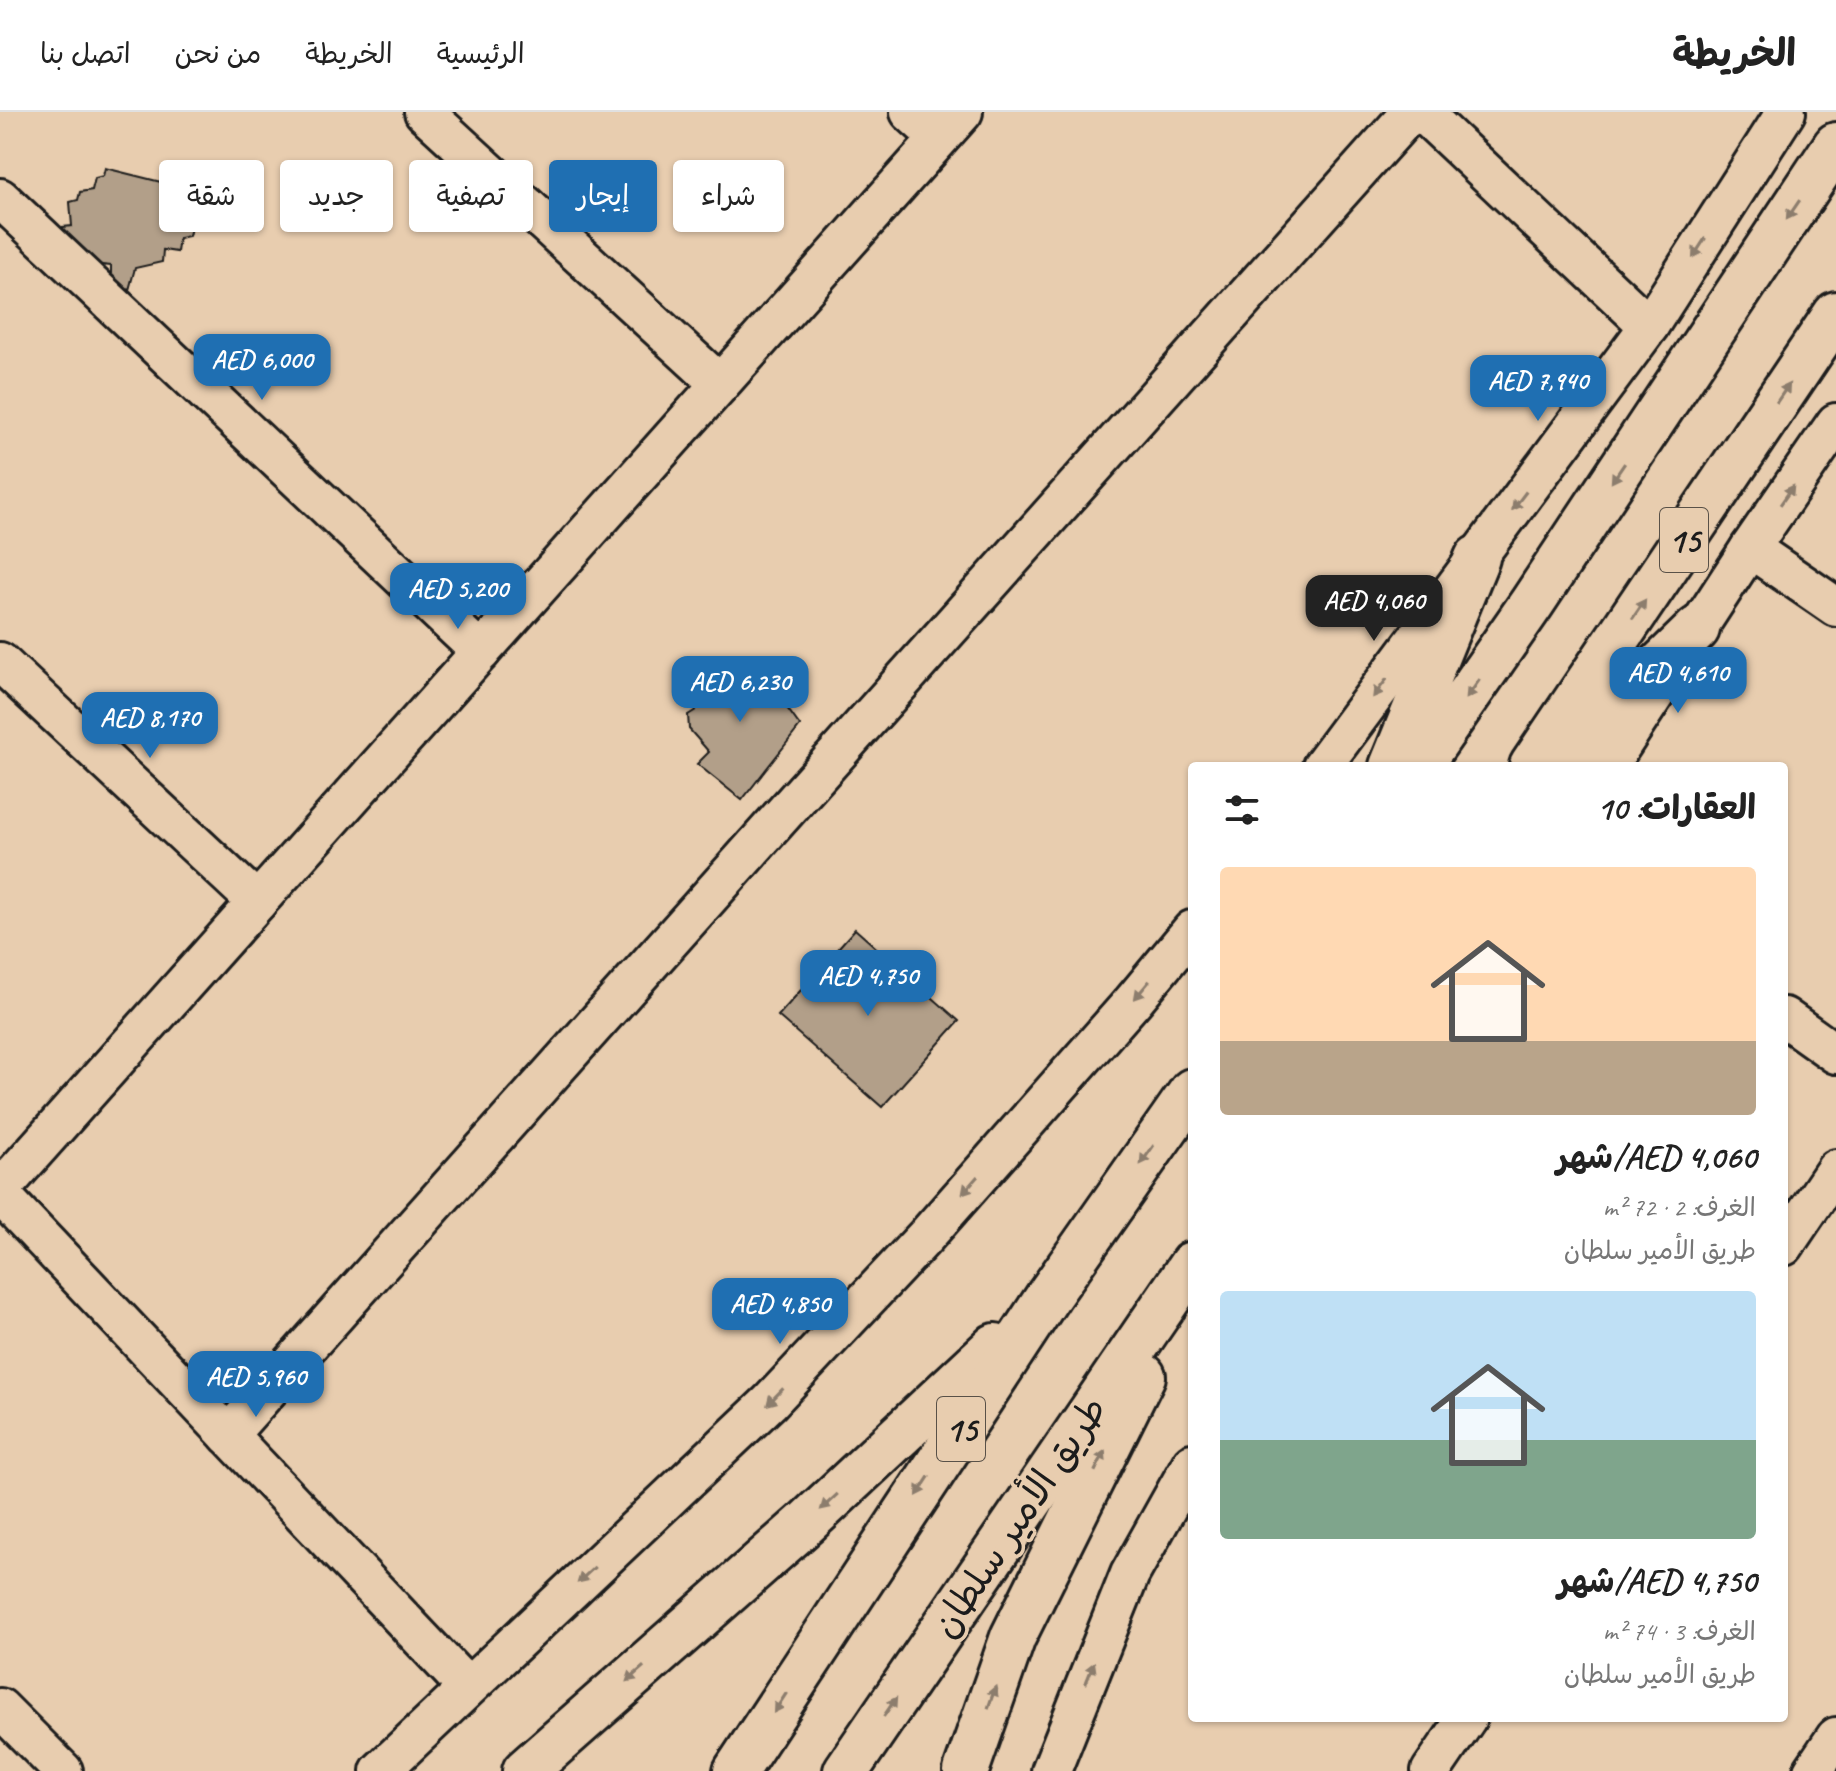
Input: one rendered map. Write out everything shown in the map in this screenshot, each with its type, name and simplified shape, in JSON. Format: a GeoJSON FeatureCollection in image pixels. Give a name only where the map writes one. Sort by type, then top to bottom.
{"type":"FeatureCollection","features":[{"type":"Feature","properties":{"kind":"highway","name":"15"},"geometry":{"type":"LineString","coordinates":[[1422,762],[1532,603],[1836,145]]}},
{"type":"Feature","properties":{"kind":"highway","name":"15"},"geometry":{"type":"LineString","coordinates":[[1535,762],[1836,314]]}},
{"type":"Feature","properties":{"kind":"highway"},"geometry":{"type":"LineString","coordinates":[[1394,762],[1477,558]]}},
{"type":"Feature","properties":{"kind":"highway"},"geometry":{"type":"LineString","coordinates":[[1560,762],[1697,629]]}},
{"type":"Feature","properties":{"kind":"highway","name":"15"},"geometry":{"type":"LineString","coordinates":[[736,1771],[1049,1295],[1188,1097]]}},
{"type":"Feature","properties":{"kind":"highway","name":"طريق الأمير سلطان"},"geometry":{"type":"LineString","coordinates":[[846,1771],[1188,1270]]}},
{"type":"Feature","properties":{"kind":"highway"},"geometry":{"type":"LineString","coordinates":[[966,1771],[1013,1637],[1188,1285]]}},
{"type":"Feature","properties":{"kind":"highway"},"geometry":{"type":"LineString","coordinates":[[538,1762],[806,1523],[1049,1295]]}},
{"type":"Feature","properties":{"kind":"street"},"geometry":{"type":"LineString","coordinates":[[424,112],[720,384]]}},
{"type":"Feature","properties":{"kind":"street"},"geometry":{"type":"LineString","coordinates":[[467,1687],[0,1192],[951,125],[910,112]]}},
{"type":"Feature","properties":{"kind":"street"},"geometry":{"type":"LineString","coordinates":[[228,1435],[1411,112]]}},
{"type":"Feature","properties":{"kind":"street"},"geometry":{"type":"LineString","coordinates":[[1422,112],[1649,326]]}},
{"type":"Feature","properties":{"kind":"street"},"geometry":{"type":"LineString","coordinates":[[1325,762],[1649,326],[1786,112]]}},
{"type":"Feature","properties":{"kind":"street"},"geometry":{"type":"LineString","coordinates":[[0,198],[481,652]]}},
{"type":"Feature","properties":{"kind":"street"},"geometry":{"type":"LineString","coordinates":[[1611,762],[1750,548],[1836,423]]}},
{"type":"Feature","properties":{"kind":"street"},"geometry":{"type":"LineString","coordinates":[[1750,548],[1836,607]]}},
{"type":"Feature","properties":{"kind":"street"},"geometry":{"type":"LineString","coordinates":[[0,662],[257,902]]}},
{"type":"Feature","properties":{"kind":"street"},"geometry":{"type":"LineString","coordinates":[[380,1771],[770,1402],[926,1236],[1188,935]]}},
{"type":"Feature","properties":{"kind":"street"},"geometry":{"type":"LineString","coordinates":[[1788,1020],[1836,1054]]}},
{"type":"Feature","properties":{"kind":"street"},"geometry":{"type":"LineString","coordinates":[[1788,1240],[1836,1169]]}},
{"type":"Feature","properties":{"kind":"street"},"geometry":{"type":"LineString","coordinates":[[1051,1771],[1130,1574],[1188,1470]]}},
{"type":"Feature","properties":{"kind":"street"},"geometry":{"type":"LineString","coordinates":[[0,1708],[63,1771]]}},
{"type":"Feature","properties":{"kind":"street"},"geometry":{"type":"LineString","coordinates":[[1431,1771],[1464,1722]]}},
{"type":"Feature","properties":{"kind":"street"},"geometry":{"type":"LineString","coordinates":[[1813,1771],[1836,1737]]}},
{"type":"Feature","properties":{"kind":"building"},"geometry":{"type":"Polygon","coordinates":[[[105,168],[159,182],[159,232],[190,232],[189,236],[179,238],[177,252],[163,250],[162,262],[135,268],[129,290],[111,290],[111,266],[82,263],[66,252],[63,227],[72,226],[70,202],[78,200],[80,192],[92,190],[95,178],[103,176],[105,168]]]}},
{"type":"Feature","properties":{"kind":"building"},"geometry":{"type":"Polygon","coordinates":[[[725,659],[753,661],[800,726],[742,800],[697,764],[709,752],[689,729],[688,715],[696,710],[699,681],[725,659]]]}},
{"type":"Feature","properties":{"kind":"building"},"geometry":{"type":"Polygon","coordinates":[[[855,929],[959,1021],[882,1107],[778,1016],[855,929]]]}}]}
